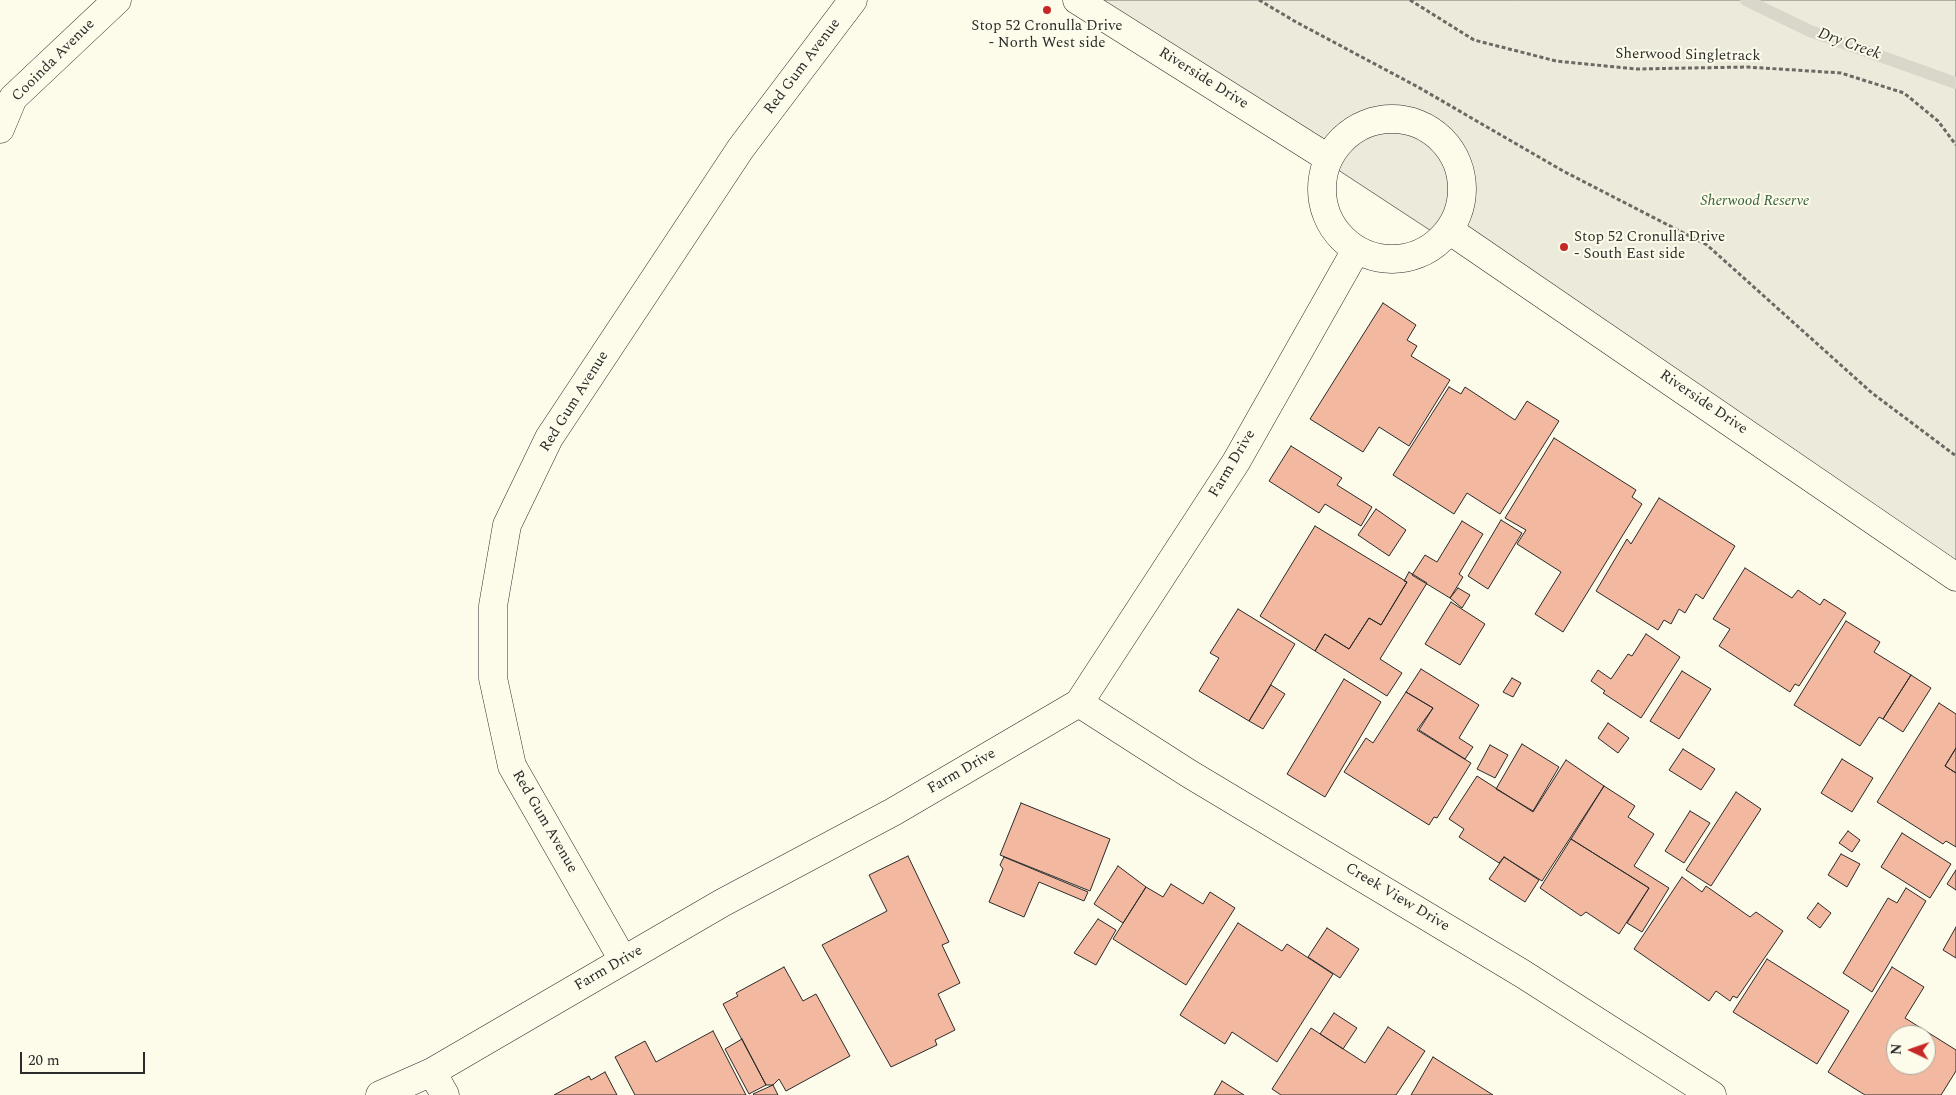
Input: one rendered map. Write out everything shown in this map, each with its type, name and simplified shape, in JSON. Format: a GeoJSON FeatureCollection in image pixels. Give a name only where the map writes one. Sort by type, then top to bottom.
{"type":"FeatureCollection","features":[{"type":"Feature","properties":{"kind":"street","name":"Cooinda Avenue"},"geometry":{"type":"LineString","coordinates":[[0,129],[13,98],[117,0]]}},
{"type":"Feature","properties":{"kind":"street","name":"Red Gum Avenue"},"geometry":{"type":"LineString","coordinates":[[623,960],[512,766],[493,678],[493,606],[507,525],[554,430],[741,148],[853,0]]}},
{"type":"Feature","properties":{"kind":"street","name":"Riverside Drive"},"geometry":{"type":"LineString","coordinates":[[1077,0],[1328,158]]}},
{"type":"Feature","properties":{"kind":"street"},"geometry":{"type":"LineString","coordinates":[[1390,118],[1416,122],[1438,135],[1454,156],[1462,180],[1460,206],[1449,230],[1435,245],[1417,255],[1396,260],[1375,258],[1356,250],[1339,236],[1328,219],[1322,199],[1322,178],[1328,158],[1343,137],[1365,123],[1390,118]]}},
{"type":"Feature","properties":{"kind":"street","name":"Riverside Drive"},"geometry":{"type":"LineString","coordinates":[[1449,230],[1956,577]]}},
{"type":"Feature","properties":{"kind":"street","name":"Farm Drive"},"geometry":{"type":"LineString","coordinates":[[380,1095],[438,1083],[623,960],[722,903],[893,812],[1079,703],[1236,462],[1356,250]]}},
{"type":"Feature","properties":{"kind":"street","name":"Creek View Drive"},"geometry":{"type":"LineString","coordinates":[[1079,703],[1188,773],[1523,974],[1712,1095]]}},
{"type":"Feature","properties":{"kind":"path"},"geometry":{"type":"LineString","coordinates":[[1259,0],[1296,22],[1418,87],[1563,171],[1707,245],[1872,393],[1956,456]]}},
{"type":"Feature","properties":{"kind":"path","name":"Sherwood Singletrack"},"geometry":{"type":"LineString","coordinates":[[1410,0],[1474,40],[1556,61],[1636,69],[1747,66],[1841,73],[1904,93],[1938,121],[1956,145]]}},
{"type":"Feature","properties":{"kind":"green space","name":"Sherwood Reserve"},"geometry":{"type":"Polygon","coordinates":[[[1079,0],[1956,0],[1956,584],[1904,541],[1079,0]]]}},
{"type":"Feature","properties":{"kind":"building"},"geometry":{"type":"Polygon","coordinates":[[[1383,303],[1416,325],[1407,340],[1417,346],[1411,356],[1450,380],[1409,446],[1379,427],[1363,452],[1310,419],[1383,303]]]}},
{"type":"Feature","properties":{"kind":"building"},"geometry":{"type":"Polygon","coordinates":[[[1449,387],[1461,394],[1465,387],[1515,420],[1527,401],[1559,421],[1500,514],[1467,493],[1454,514],[1393,475],[1449,387]]]}},
{"type":"Feature","properties":{"kind":"building"},"geometry":{"type":"Polygon","coordinates":[[[1554,438],[1636,490],[1632,497],[1642,504],[1563,632],[1535,614],[1561,572],[1517,544],[1526,530],[1505,518],[1554,438]]]}},
{"type":"Feature","properties":{"kind":"building"},"geometry":{"type":"Polygon","coordinates":[[[1291,446],[1342,478],[1337,485],[1372,507],[1361,526],[1325,504],[1319,513],[1269,481],[1291,446]]]}},
{"type":"Feature","properties":{"kind":"building"},"geometry":{"type":"Polygon","coordinates":[[[1659,498],[1735,546],[1703,599],[1696,594],[1685,613],[1679,609],[1671,624],[1664,620],[1658,630],[1596,591],[1627,539],[1631,544],[1659,498]]]}},
{"type":"Feature","properties":{"kind":"building"},"geometry":{"type":"Polygon","coordinates":[[[1376,509],[1406,530],[1389,556],[1358,535],[1376,509]]]}},
{"type":"Feature","properties":{"kind":"building"},"geometry":{"type":"Polygon","coordinates":[[[1501,520],[1522,533],[1488,589],[1468,576],[1501,520]]]}},
{"type":"Feature","properties":{"kind":"building"},"geometry":{"type":"Polygon","coordinates":[[[1462,521],[1483,534],[1459,574],[1463,577],[1450,598],[1412,575],[1425,555],[1437,562],[1462,521]]]}},
{"type":"Feature","properties":{"kind":"building"},"geometry":{"type":"Polygon","coordinates":[[[1315,526],[1407,582],[1381,625],[1369,618],[1349,649],[1325,634],[1315,651],[1260,616],[1315,526]]]}},
{"type":"Feature","properties":{"kind":"building"},"geometry":{"type":"Polygon","coordinates":[[[1745,568],[1792,598],[1798,590],[1820,605],[1824,599],[1846,613],[1799,686],[1795,684],[1790,692],[1719,646],[1730,629],[1713,619],[1745,568]]]}},
{"type":"Feature","properties":{"kind":"building"},"geometry":{"type":"Polygon","coordinates":[[[1409,572],[1427,583],[1380,659],[1402,673],[1387,696],[1315,651],[1325,634],[1349,649],[1369,618],[1381,625],[1407,582],[1404,581],[1409,572]]]}},
{"type":"Feature","properties":{"kind":"building"},"geometry":{"type":"Polygon","coordinates":[[[1458,588],[1470,595],[1462,608],[1450,598],[1458,588]]]}},
{"type":"Feature","properties":{"kind":"building"},"geometry":{"type":"Polygon","coordinates":[[[1451,602],[1485,624],[1460,665],[1425,644],[1451,602]]]}},
{"type":"Feature","properties":{"kind":"building"},"geometry":{"type":"Polygon","coordinates":[[[1238,609],[1295,644],[1249,721],[1199,691],[1219,658],[1210,653],[1238,609]]]}},
{"type":"Feature","properties":{"kind":"building"},"geometry":{"type":"Polygon","coordinates":[[[1846,621],[1880,642],[1874,652],[1911,675],[1883,719],[1879,717],[1860,746],[1794,705],[1846,621]]]}},
{"type":"Feature","properties":{"kind":"building"},"geometry":{"type":"Polygon","coordinates":[[[1646,634],[1680,657],[1641,718],[1603,693],[1605,691],[1591,681],[1598,670],[1611,679],[1628,654],[1632,656],[1646,634]]]}},
{"type":"Feature","properties":{"kind":"building"},"geometry":{"type":"Polygon","coordinates":[[[1421,669],[1479,705],[1459,738],[1473,747],[1465,759],[1419,730],[1433,708],[1406,692],[1421,669]]]}},
{"type":"Feature","properties":{"kind":"building"},"geometry":{"type":"Polygon","coordinates":[[[1682,671],[1711,689],[1679,739],[1650,721],[1682,671]]]}},
{"type":"Feature","properties":{"kind":"building"},"geometry":{"type":"Polygon","coordinates":[[[1911,675],[1931,688],[1903,732],[1883,719],[1911,675]]]}},
{"type":"Feature","properties":{"kind":"building"},"geometry":{"type":"Polygon","coordinates":[[[1512,678],[1521,683],[1513,697],[1503,692],[1512,678]]]}},
{"type":"Feature","properties":{"kind":"building"},"geometry":{"type":"Polygon","coordinates":[[[1344,679],[1381,702],[1325,797],[1287,774],[1344,679]]]}},
{"type":"Feature","properties":{"kind":"building"},"geometry":{"type":"Polygon","coordinates":[[[1271,685],[1285,694],[1263,729],[1249,721],[1271,685]]]}},
{"type":"Feature","properties":{"kind":"building"},"geometry":{"type":"Polygon","coordinates":[[[1406,692],[1433,708],[1417,730],[1471,763],[1437,818],[1434,817],[1429,825],[1344,772],[1366,738],[1373,743],[1406,692]]]}},
{"type":"Feature","properties":{"kind":"building"},"geometry":{"type":"Polygon","coordinates":[[[1939,703],[1956,714],[1956,748],[1945,766],[1956,773],[1956,847],[1946,841],[1943,844],[1877,802],[1939,703]]]}},
{"type":"Feature","properties":{"kind":"building"},"geometry":{"type":"Polygon","coordinates":[[[1608,723],[1629,738],[1618,753],[1598,738],[1608,723]]]}},
{"type":"Feature","properties":{"kind":"building"},"geometry":{"type":"Polygon","coordinates":[[[1522,744],[1559,767],[1533,811],[1496,789],[1522,744]]]}},
{"type":"Feature","properties":{"kind":"building"},"geometry":{"type":"Polygon","coordinates":[[[1490,745],[1508,755],[1495,778],[1477,769],[1490,745]]]}},
{"type":"Feature","properties":{"kind":"building"},"geometry":{"type":"Polygon","coordinates":[[[1956,748],[1956,773],[1945,766],[1956,748]]]}},
{"type":"Feature","properties":{"kind":"building"},"geometry":{"type":"Polygon","coordinates":[[[1683,749],[1715,769],[1701,790],[1669,770],[1683,749]]]}},
{"type":"Feature","properties":{"kind":"building"},"geometry":{"type":"Polygon","coordinates":[[[1842,759],[1873,778],[1852,812],[1821,793],[1842,759]]]}},
{"type":"Feature","properties":{"kind":"building"},"geometry":{"type":"Polygon","coordinates":[[[1566,760],[1604,786],[1542,881],[1504,857],[1499,863],[1459,837],[1464,829],[1449,819],[1477,776],[1533,812],[1566,760]]]}},
{"type":"Feature","properties":{"kind":"building"},"geometry":{"type":"Polygon","coordinates":[[[1604,786],[1635,806],[1628,817],[1654,834],[1634,866],[1669,888],[1642,932],[1627,923],[1649,888],[1571,839],[1604,786]]]}},
{"type":"Feature","properties":{"kind":"building"},"geometry":{"type":"Polygon","coordinates":[[[1736,792],[1761,809],[1711,886],[1686,870],[1736,792]]]}},
{"type":"Feature","properties":{"kind":"building"},"geometry":{"type":"Polygon","coordinates":[[[1021,803],[1110,839],[1090,891],[1000,855],[1021,803]]]}},
{"type":"Feature","properties":{"kind":"building"},"geometry":{"type":"Polygon","coordinates":[[[1690,811],[1710,823],[1684,863],[1665,851],[1690,811]]]}},
{"type":"Feature","properties":{"kind":"building"},"geometry":{"type":"Polygon","coordinates":[[[1848,831],[1860,840],[1852,852],[1839,843],[1848,831]]]}},
{"type":"Feature","properties":{"kind":"building"},"geometry":{"type":"Polygon","coordinates":[[[1902,833],[1951,864],[1930,898],[1881,867],[1902,833]]]}},
{"type":"Feature","properties":{"kind":"building"},"geometry":{"type":"Polygon","coordinates":[[[1571,839],[1649,888],[1619,934],[1586,912],[1581,916],[1540,888],[1571,839]]]}},
{"type":"Feature","properties":{"kind":"building"},"geometry":{"type":"Polygon","coordinates":[[[1841,854],[1860,864],[1847,887],[1828,875],[1841,854]]]}},
{"type":"Feature","properties":{"kind":"building"},"geometry":{"type":"Polygon","coordinates":[[[908,856],[949,942],[942,945],[960,983],[938,994],[955,1030],[935,1040],[937,1045],[891,1067],[822,945],[887,911],[869,875],[908,856]]]}},
{"type":"Feature","properties":{"kind":"building"},"geometry":{"type":"Polygon","coordinates":[[[1004,857],[1088,892],[1084,901],[1039,882],[1024,917],[989,902],[1003,869],[1000,865],[1004,857]]]}},
{"type":"Feature","properties":{"kind":"building"},"geometry":{"type":"Polygon","coordinates":[[[1504,857],[1539,880],[1525,902],[1489,879],[1504,857]]]}},
{"type":"Feature","properties":{"kind":"building"},"geometry":{"type":"Polygon","coordinates":[[[1118,866],[1146,887],[1123,923],[1094,904],[1118,866]]]}},
{"type":"Feature","properties":{"kind":"building"},"geometry":{"type":"Polygon","coordinates":[[[1956,870],[1956,890],[1947,884],[1956,870]]]}},
{"type":"Feature","properties":{"kind":"building"},"geometry":{"type":"Polygon","coordinates":[[[1682,877],[1702,892],[1706,886],[1750,917],[1756,912],[1783,931],[1737,998],[1733,996],[1730,1001],[1716,991],[1709,1001],[1634,949],[1682,877]]]}},
{"type":"Feature","properties":{"kind":"building"},"geometry":{"type":"Polygon","coordinates":[[[1171,884],[1203,904],[1210,892],[1235,908],[1186,985],[1113,939],[1146,887],[1163,897],[1171,884]]]}},
{"type":"Feature","properties":{"kind":"building"},"geometry":{"type":"Polygon","coordinates":[[[1906,888],[1926,901],[1872,992],[1843,973],[1888,898],[1897,903],[1906,888]]]}},
{"type":"Feature","properties":{"kind":"building"},"geometry":{"type":"Polygon","coordinates":[[[1818,903],[1831,913],[1820,928],[1807,918],[1818,903]]]}},
{"type":"Feature","properties":{"kind":"building"},"geometry":{"type":"Polygon","coordinates":[[[1098,919],[1116,930],[1096,965],[1074,953],[1098,919]]]}},
{"type":"Feature","properties":{"kind":"building"},"geometry":{"type":"Polygon","coordinates":[[[1238,923],[1282,951],[1287,944],[1333,974],[1277,1062],[1232,1032],[1225,1044],[1180,1015],[1238,923]]]}},
{"type":"Feature","properties":{"kind":"building"},"geometry":{"type":"Polygon","coordinates":[[[1956,927],[1956,958],[1943,950],[1956,927]]]}},
{"type":"Feature","properties":{"kind":"building"},"geometry":{"type":"Polygon","coordinates":[[[1327,928],[1359,949],[1340,978],[1308,957],[1327,928]]]}},
{"type":"Feature","properties":{"kind":"building"},"geometry":{"type":"Polygon","coordinates":[[[1767,959],[1849,1011],[1817,1064],[1733,1012],[1767,959]]]}},
{"type":"Feature","properties":{"kind":"building"},"geometry":{"type":"Polygon","coordinates":[[[784,967],[803,1001],[816,994],[850,1056],[786,1091],[779,1079],[773,1085],[766,1085],[723,1004],[738,996],[736,993],[784,967]]]}},
{"type":"Feature","properties":{"kind":"building"},"geometry":{"type":"Polygon","coordinates":[[[1892,967],[1924,987],[1905,1018],[1916,1025],[1886,1025],[1886,1075],[1936,1075],[1936,1037],[1956,1050],[1956,1071],[1941,1095],[1865,1095],[1828,1072],[1892,967]]]}},
{"type":"Feature","properties":{"kind":"building"},"geometry":{"type":"Polygon","coordinates":[[[1334,1013],[1357,1028],[1343,1049],[1320,1034],[1334,1013]]]}},
{"type":"Feature","properties":{"kind":"building"},"geometry":{"type":"Polygon","coordinates":[[[1388,1027],[1425,1051],[1396,1095],[1281,1095],[1272,1089],[1311,1028],[1365,1063],[1388,1027]]]}},
{"type":"Feature","properties":{"kind":"building"},"geometry":{"type":"Polygon","coordinates":[[[713,1031],[746,1095],[635,1095],[615,1057],[645,1041],[656,1062],[713,1031]]]}},
{"type":"Feature","properties":{"kind":"building"},"geometry":{"type":"Polygon","coordinates":[[[742,1039],[766,1085],[749,1094],[725,1049],[742,1039]]]}},
{"type":"Feature","properties":{"kind":"building"},"geometry":{"type":"Polygon","coordinates":[[[1433,1057],[1493,1095],[1411,1095],[1433,1057]]]}},
{"type":"Feature","properties":{"kind":"building"},"geometry":{"type":"Polygon","coordinates":[[[605,1072],[617,1095],[554,1095],[589,1076],[591,1080],[605,1072]]]}},
{"type":"Feature","properties":{"kind":"building"},"geometry":{"type":"Polygon","coordinates":[[[1222,1081],[1244,1095],[1214,1095],[1222,1081]]]}},
{"type":"Feature","properties":{"kind":"building"},"geometry":{"type":"Polygon","coordinates":[[[773,1085],[778,1095],[753,1094],[773,1085]]]}},
{"type":"Feature","properties":{"kind":"waterway","name":"Dry Creek"},"geometry":{"type":"LineString","coordinates":[[1746,0],[1810,31],[1956,83]]}},
{"type":"Feature","properties":{"kind":"place","name":"Stop 52 Cronulla Drive - North West side"},"geometry":{"type":"Point","coordinates":[1047,10]}},
{"type":"Feature","properties":{"kind":"place","name":"Stop 52 Cronulla Drive - South East side"},"geometry":{"type":"Point","coordinates":[1564,247]}}]}
